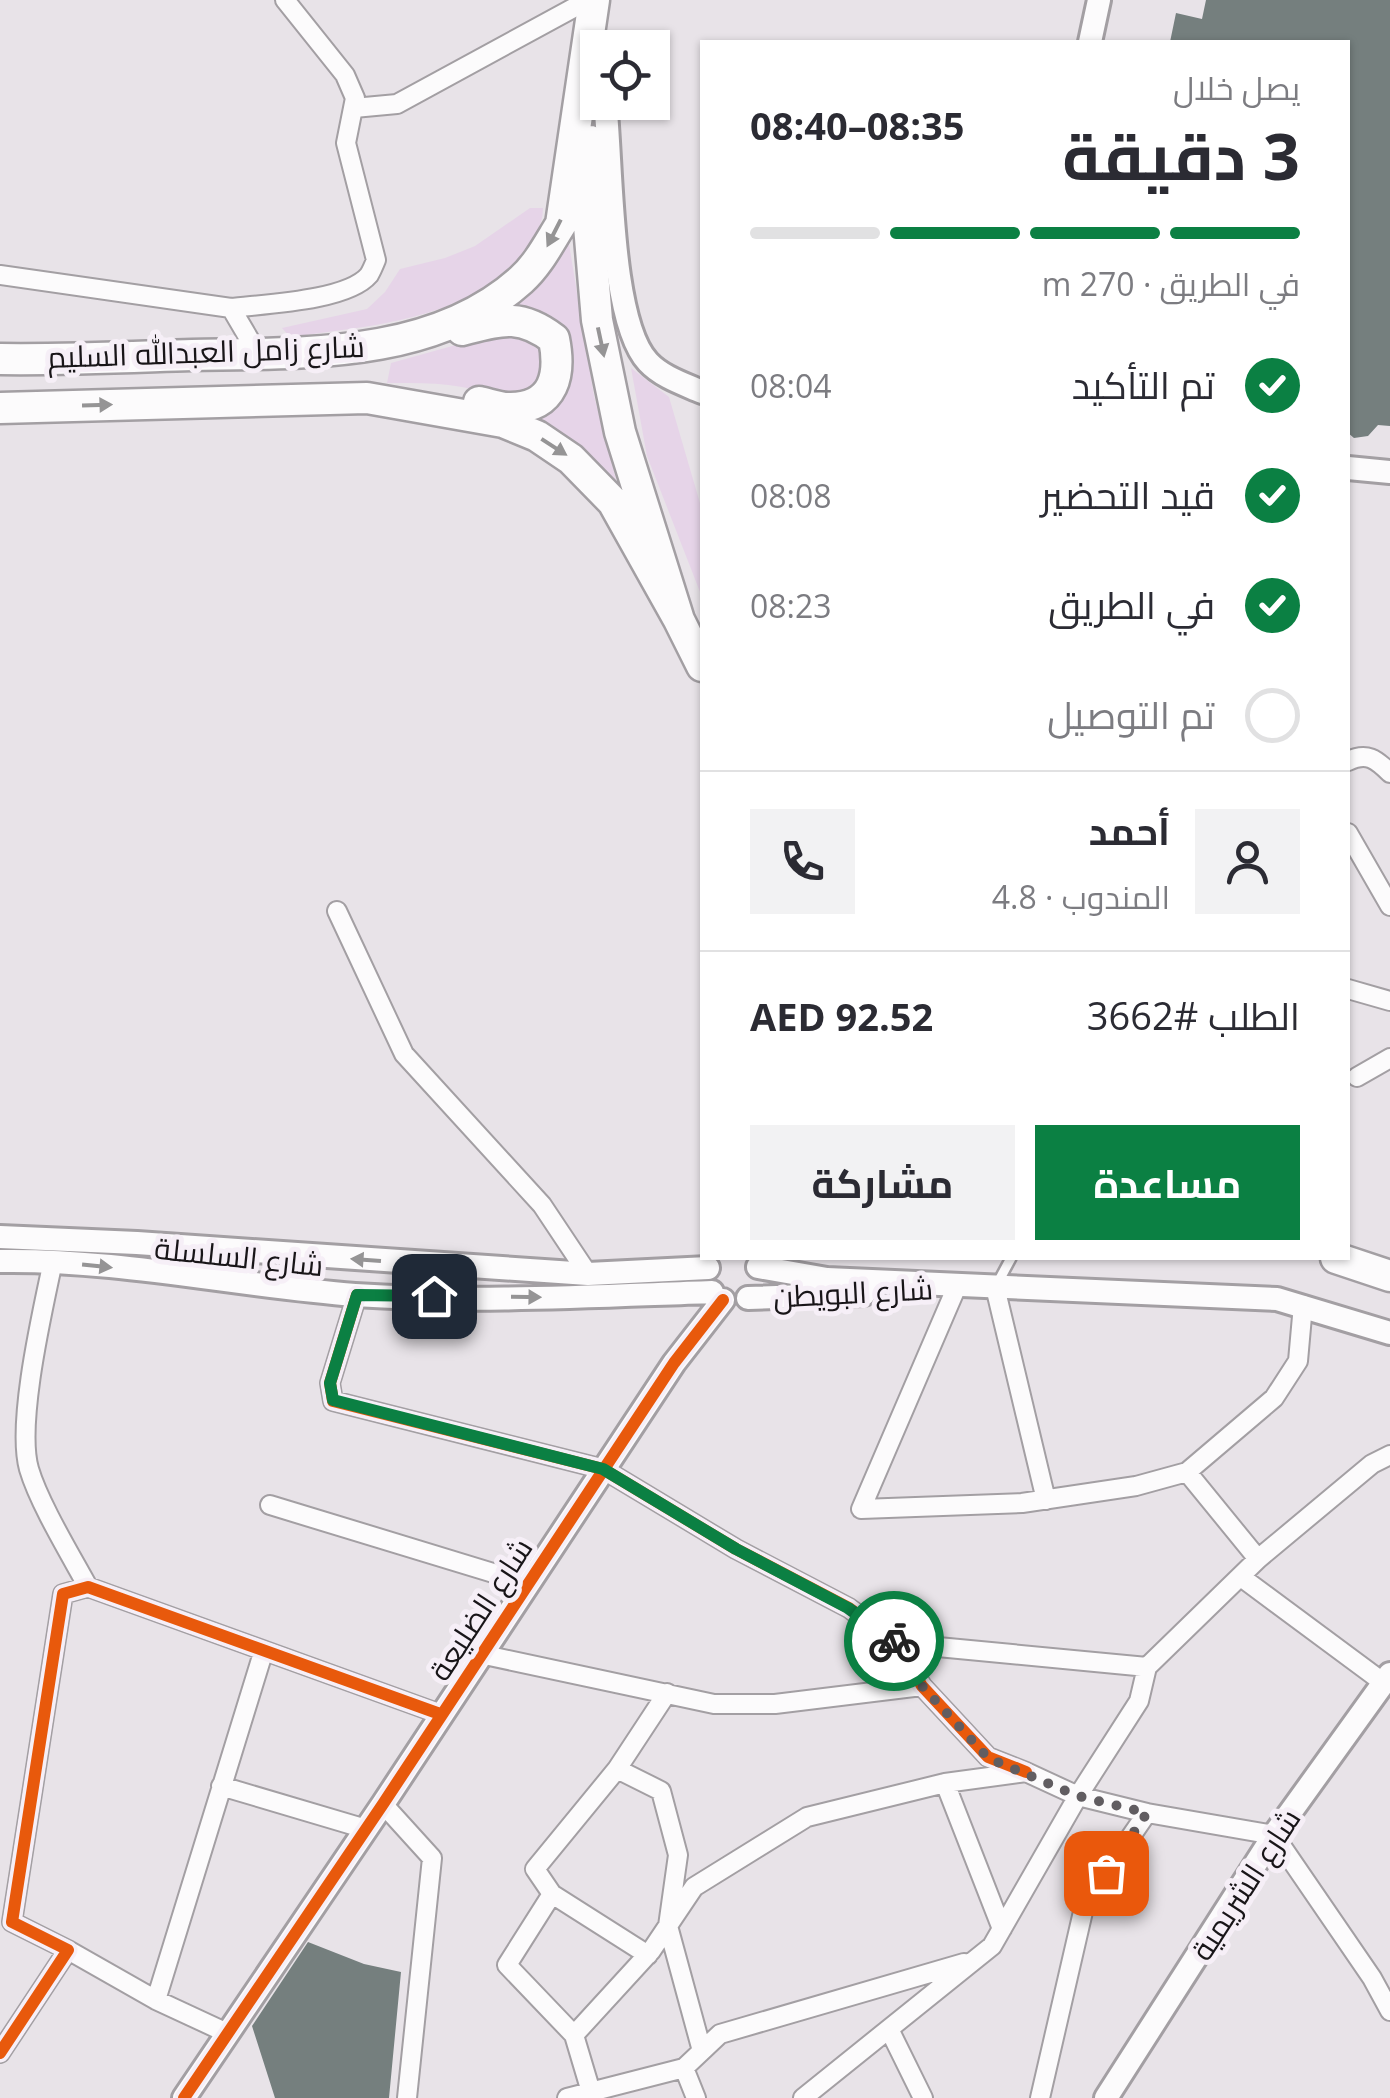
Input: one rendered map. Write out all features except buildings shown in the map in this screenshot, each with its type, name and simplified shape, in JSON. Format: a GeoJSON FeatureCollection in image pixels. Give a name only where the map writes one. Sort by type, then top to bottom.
{"type":"FeatureCollection","features":[{"type":"Feature","properties":{"kind":"highway","name":"شارع زامل العبدالله السليم"},"geometry":{"type":"LineString","coordinates":[[0,359],[356,349],[432,330],[485,306],[522,280],[544,254],[561,224],[593,0]]}},
{"type":"Feature","properties":{"kind":"highway"},"geometry":{"type":"LineString","coordinates":[[593,0],[588,214],[597,320],[620,432],[678,620],[700,662]]}},
{"type":"Feature","properties":{"kind":"highway"},"geometry":{"type":"LineString","coordinates":[[356,349],[406,345],[514,319],[536,326],[554,340],[560,366],[554,385],[537,402],[511,408],[436,394],[368,398]]}},
{"type":"Feature","properties":{"kind":"highway","name":"شارع زامل العبدالله السليم"},"geometry":{"type":"LineString","coordinates":[[0,408],[368,398],[502,422],[537,436],[571,459],[613,502],[678,620]]}},
{"type":"Feature","properties":{"kind":"highway"},"geometry":{"type":"LineString","coordinates":[[1342,1260],[1390,1276]]}},
{"type":"Feature","properties":{"kind":"street"},"geometry":{"type":"LineString","coordinates":[[0,274],[231,308],[344,290],[368,277],[376,260],[346,144],[354,98],[345,75],[285,0]]}},
{"type":"Feature","properties":{"kind":"street"},"geometry":{"type":"LineString","coordinates":[[354,108],[397,104],[593,0],[597,30]]}},
{"type":"Feature","properties":{"kind":"street"},"geometry":{"type":"LineString","coordinates":[[1090,40],[1099,0]]}},
{"type":"Feature","properties":{"kind":"street"},"geometry":{"type":"LineString","coordinates":[[607,120],[614,233],[626,310],[635,339],[648,362],[670,378],[700,391]]}},
{"type":"Feature","properties":{"kind":"street"},"geometry":{"type":"LineString","coordinates":[[231,308],[258,354]]}},
{"type":"Feature","properties":{"kind":"street"},"geometry":{"type":"LineString","coordinates":[[1350,468],[1390,472]]}},
{"type":"Feature","properties":{"kind":"street"},"geometry":{"type":"LineString","coordinates":[[1350,760],[1366,756],[1378,760],[1390,773]]}},
{"type":"Feature","properties":{"kind":"street"},"geometry":{"type":"LineString","coordinates":[[1350,836],[1390,906]]}},
{"type":"Feature","properties":{"kind":"street"},"geometry":{"type":"LineString","coordinates":[[337,911],[404,1054],[542,1206],[588,1274]]}},
{"type":"Feature","properties":{"kind":"street"},"geometry":{"type":"LineString","coordinates":[[1350,990],[1390,1001]]}},
{"type":"Feature","properties":{"kind":"street"},"geometry":{"type":"LineString","coordinates":[[1357,1078],[1390,1058]]}},
{"type":"Feature","properties":{"kind":"street","name":"شارع السلسلة"},"geometry":{"type":"LineString","coordinates":[[0,1237],[588,1274],[711,1262]]}},
{"type":"Feature","properties":{"kind":"street"},"geometry":{"type":"LineString","coordinates":[[1350,1257],[1390,1262]]}},
{"type":"Feature","properties":{"kind":"street"},"geometry":{"type":"LineString","coordinates":[[53,1260],[36,1340],[27,1424],[28,1467],[88,1588]]}},
{"type":"Feature","properties":{"kind":"street","name":"شارع السلسلة"},"geometry":{"type":"LineString","coordinates":[[0,1262],[53,1260],[357,1295],[718,1296]]}},
{"type":"Feature","properties":{"kind":"street"},"geometry":{"type":"LineString","coordinates":[[748,1298],[758,1285],[755,1260],[827,1279],[1277,1299],[1390,1333]]}},
{"type":"Feature","properties":{"kind":"street"},"geometry":{"type":"LineString","coordinates":[[809,1260],[827,1279]]}},
{"type":"Feature","properties":{"kind":"street"},"geometry":{"type":"LineString","coordinates":[[711,1262],[707,1281],[718,1296]]}},
{"type":"Feature","properties":{"kind":"street"},"geometry":{"type":"LineString","coordinates":[[958,1286],[861,1509],[1046,1500],[1136,1486],[1187,1472],[1274,1398],[1298,1360],[1303,1306]]}},
{"type":"Feature","properties":{"kind":"street","name":"شارع البويطن"},"geometry":{"type":"LineString","coordinates":[[718,1296],[740,1301],[958,1286]]}},
{"type":"Feature","properties":{"kind":"street"},"geometry":{"type":"LineString","coordinates":[[995,1287],[1046,1500]]}},
{"type":"Feature","properties":{"kind":"street"},"geometry":{"type":"LineString","coordinates":[[357,1295],[330,1383],[333,1400],[603,1469],[736,1549],[848,1608],[896,1643],[922,1686],[988,1758],[1078,1796],[1147,1813],[1274,1835],[1372,1978],[1390,2011]]}},
{"type":"Feature","properties":{"kind":"street","name":"شارع الضليعة"},"geometry":{"type":"LineString","coordinates":[[184,2098],[384,1804],[526,1582],[718,1296]]}},
{"type":"Feature","properties":{"kind":"street"},"geometry":{"type":"LineString","coordinates":[[803,2098],[992,1946],[1078,1796],[1140,1701],[1146,1667],[1258,1559],[1372,1464],[1390,1456]]}},
{"type":"Feature","properties":{"kind":"street"},"geometry":{"type":"LineString","coordinates":[[1187,1472],[1258,1559]]}},
{"type":"Feature","properties":{"kind":"street"},"geometry":{"type":"LineString","coordinates":[[270,1505],[526,1582]]}},
{"type":"Feature","properties":{"kind":"street"},"geometry":{"type":"LineString","coordinates":[[1241,1577],[1387,1679]]}},
{"type":"Feature","properties":{"kind":"street"},"geometry":{"type":"LineString","coordinates":[[227,2032],[156,2000],[12,1922],[63,1594],[88,1588],[440,1714]]}},
{"type":"Feature","properties":{"kind":"street"},"geometry":{"type":"LineString","coordinates":[[896,1643],[1146,1667]]}},
{"type":"Feature","properties":{"kind":"street"},"geometry":{"type":"LineString","coordinates":[[156,2000],[263,1652]]}},
{"type":"Feature","properties":{"kind":"street"},"geometry":{"type":"LineString","coordinates":[[480,1654],[714,1704],[774,1704],[922,1686]]}},
{"type":"Feature","properties":{"kind":"street","name":"شارع الشريمية"},"geometry":{"type":"LineString","coordinates":[[1106,2098],[1274,1835],[1387,1679]]}},
{"type":"Feature","properties":{"kind":"street"},"geometry":{"type":"LineString","coordinates":[[648,1955],[552,1894],[534,1870],[617,1769],[667,1693]]}},
{"type":"Feature","properties":{"kind":"street"},"geometry":{"type":"LineString","coordinates":[[617,1769],[661,1791],[678,1855],[668,1926],[702,2051]]}},
{"type":"Feature","properties":{"kind":"street"},"geometry":{"type":"LineString","coordinates":[[574,2035],[648,1955],[694,1887],[808,1816],[945,1783],[1026,1772]]}},
{"type":"Feature","properties":{"kind":"street"},"geometry":{"type":"LineString","coordinates":[[945,1783],[1002,1928]]}},
{"type":"Feature","properties":{"kind":"street"},"geometry":{"type":"LineString","coordinates":[[221,1786],[366,1829]]}},
{"type":"Feature","properties":{"kind":"street"},"geometry":{"type":"LineString","coordinates":[[384,1804],[432,1858],[407,2098]]}},
{"type":"Feature","properties":{"kind":"street"},"geometry":{"type":"LineString","coordinates":[[1040,2098],[1085,1903],[1147,1813]]}},
{"type":"Feature","properties":{"kind":"street"},"geometry":{"type":"LineString","coordinates":[[552,1894],[508,1965],[574,2035],[591,2092]]}},
{"type":"Feature","properties":{"kind":"street"},"geometry":{"type":"LineString","coordinates":[[0,2053],[68,1950]]}},
{"type":"Feature","properties":{"kind":"street"},"geometry":{"type":"LineString","coordinates":[[567,2098],[684,2068],[720,2034],[975,1960]]}},
{"type":"Feature","properties":{"kind":"street"},"geometry":{"type":"LineString","coordinates":[[1372,1978],[1390,1966]]}},
{"type":"Feature","properties":{"kind":"street"},"geometry":{"type":"LineString","coordinates":[[890,2028],[923,2098]]}},
{"type":"Feature","properties":{"kind":"street"},"geometry":{"type":"LineString","coordinates":[[684,2068],[696,2098]]}},
{"type":"Feature","properties":{"kind":"lane"},"geometry":{"type":"LineString","coordinates":[[995,1287],[1009,1260]]}},
{"type":"Feature","properties":{"kind":"shaded area"},"geometry":{"type":"Polygon","coordinates":[[[530,208],[543,208],[531,244],[493,282],[467,297],[440,309],[380,324],[290,337],[282,328],[367,309],[385,292],[400,269],[475,246],[530,208]]]}},
{"type":"Feature","properties":{"kind":"shaded area"},"geometry":{"type":"Polygon","coordinates":[[[568,238],[594,396],[618,487],[525,415],[555,403],[571,381],[573,354],[562,329],[540,313],[501,311],[568,238]]]}},
{"type":"Feature","properties":{"kind":"shaded area"},"geometry":{"type":"Polygon","coordinates":[[[510,330],[534,343],[541,352],[543,379],[526,397],[443,384],[387,383],[391,363],[510,330]]]}},
{"type":"Feature","properties":{"kind":"shaded area"},"geometry":{"type":"Polygon","coordinates":[[[631,368],[669,397],[700,503],[700,592],[647,456],[631,368]]]}},
{"type":"Feature","properties":{"kind":"cycle path"},"geometry":{"type":"LineString","coordinates":[[357,1295],[330,1383],[333,1401],[603,1469],[736,1549],[849,1608],[896,1643],[922,1686],[988,1757],[1026,1772]]}},
{"type":"Feature","properties":{"kind":"cycle path"},"geometry":{"type":"LineString","coordinates":[[184,2098],[674,1363],[723,1300]]}},
{"type":"Feature","properties":{"kind":"cycle path"},"geometry":{"type":"LineString","coordinates":[[0,2053],[68,1950],[12,1922],[63,1594],[88,1587],[440,1714]]}},
{"type":"Feature","properties":{"kind":"way so far"},"geometry":{"type":"LineString","coordinates":[[894,1641],[922,1686],[988,1758],[1078,1796],[1147,1813],[1106,1873]]}},
{"type":"Feature","properties":{"kind":"route"},"geometry":{"type":"LineString","coordinates":[[434,1296],[357,1295],[330,1383],[333,1400],[603,1469],[736,1549],[848,1608],[894,1641]]}}]}
